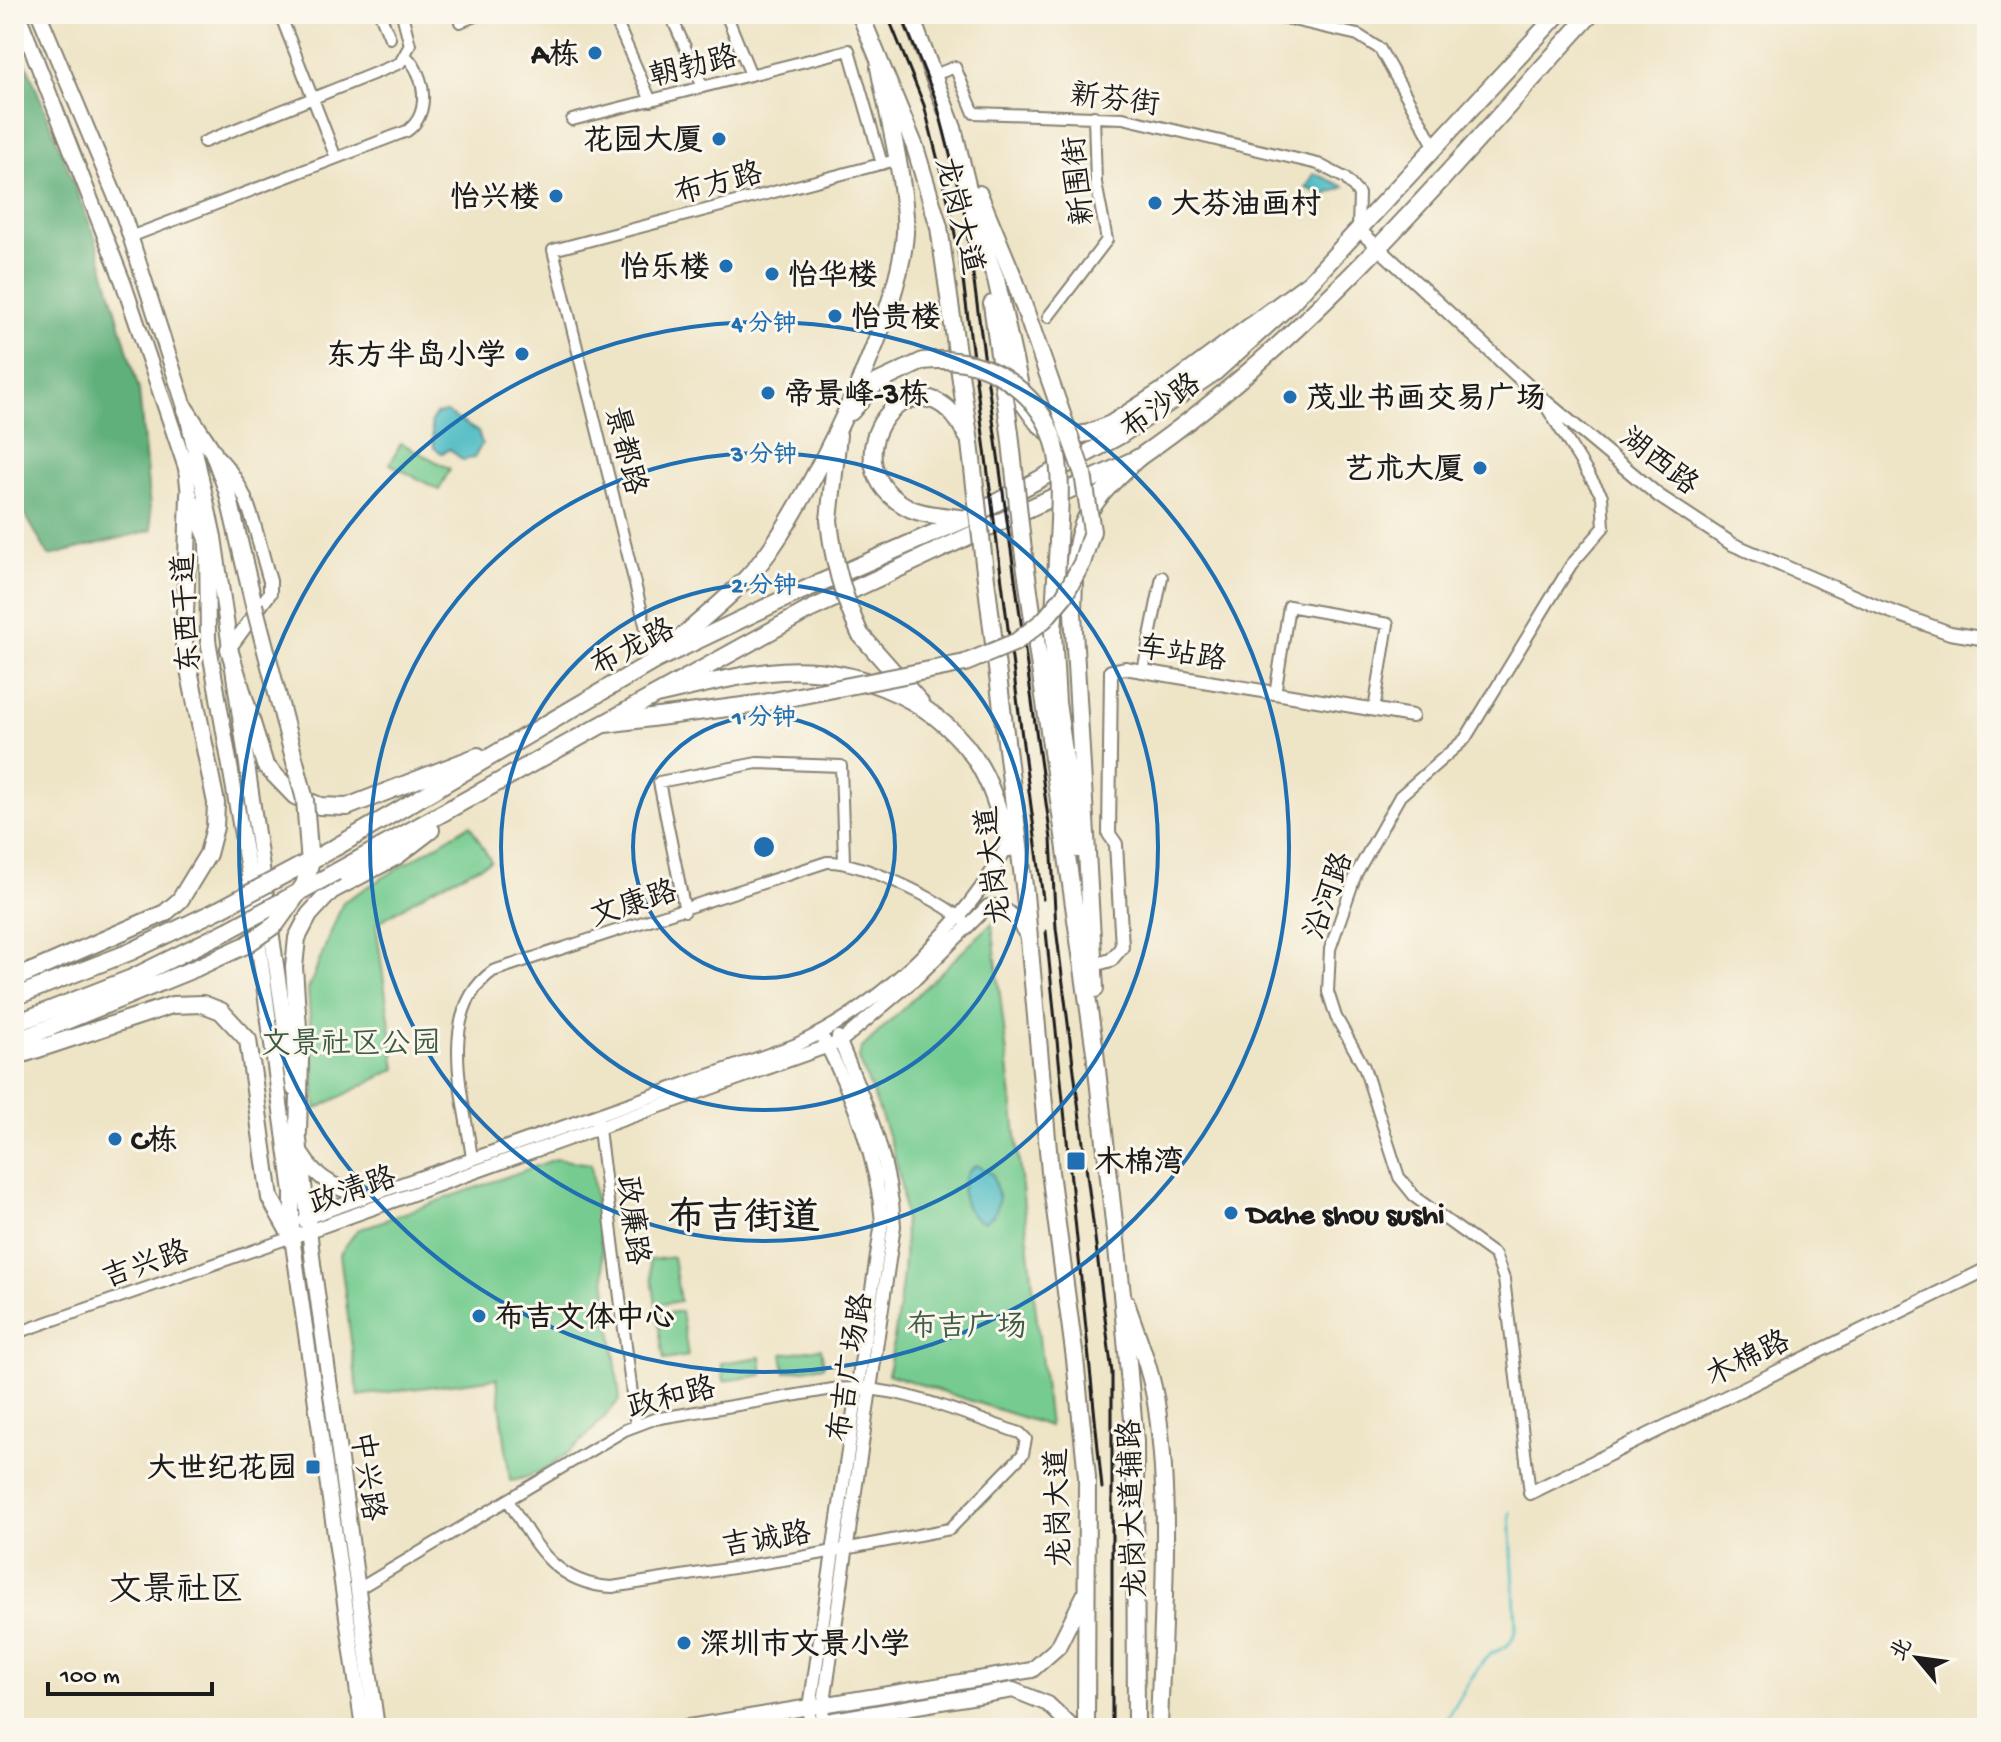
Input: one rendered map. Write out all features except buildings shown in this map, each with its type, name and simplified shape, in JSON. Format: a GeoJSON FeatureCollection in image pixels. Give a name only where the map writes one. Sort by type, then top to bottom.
{"type":"FeatureCollection","features":[{"type":"Feature","properties":{"kind":"main road","name":"东西干道"},"geometry":{"type":"LineString","coordinates":[[18,14],[123,282],[186,468],[189,495],[210,538],[208,640],[250,881],[292,1192],[292,1237]]}},
{"type":"Feature","properties":{"kind":"main road","name":"东西干道"},"geometry":{"type":"LineString","coordinates":[[39,14],[130,237],[186,410],[229,649],[274,942],[309,1224]]}},
{"type":"Feature","properties":{"kind":"main road","name":"龙岗大道"},"geometry":{"type":"LineString","coordinates":[[860,14],[879,67],[915,147],[939,227],[970,443],[1025,894],[1050,1172],[1087,1477],[1086,1728]]}},
{"type":"Feature","properties":{"kind":"main road","name":"龙岗大道"},"geometry":{"type":"LineString","coordinates":[[910,14],[956,140],[982,242],[1095,1052],[1135,1442],[1136,1728]]}},
{"type":"Feature","properties":{"kind":"main road","name":"布沙路"},"geometry":{"type":"LineString","coordinates":[[966,519],[1119,436],[1215,372],[1306,285],[1558,14]]}},
{"type":"Feature","properties":{"kind":"main road","name":"布沙路"},"geometry":{"type":"LineString","coordinates":[[656,695],[807,611],[1138,458],[1182,427],[1277,348],[1377,246],[1591,14]]}},
{"type":"Feature","properties":{"kind":"main road"},"geometry":{"type":"LineString","coordinates":[[654,661],[741,585],[772,547],[839,428],[900,270],[906,219],[889,162],[879,67]]}},
{"type":"Feature","properties":{"kind":"main road"},"geometry":{"type":"LineString","coordinates":[[605,724],[758,704],[965,663],[1016,642],[1044,620],[1064,596],[1082,563],[1092,531],[1083,474],[1015,281],[956,140]]}},
{"type":"Feature","properties":{"kind":"main road"},"geometry":{"type":"LineString","coordinates":[[982,242],[996,279],[1024,404],[1050,433],[1068,437],[1111,424],[1158,394],[1306,285]]}},
{"type":"Feature","properties":{"kind":"main road"},"geometry":{"type":"LineString","coordinates":[[1025,894],[1004,822],[974,758],[860,634],[846,603],[832,553],[829,520],[839,428],[876,383],[923,361],[948,358],[997,373],[1035,402],[1049,424],[1056,446],[1061,481],[1053,632],[1057,703],[1094,965]]}},
{"type":"Feature","properties":{"kind":"main road"},"geometry":{"type":"LineString","coordinates":[[966,519],[915,511],[900,502],[884,487],[875,470],[872,440],[891,407],[904,399],[928,398],[950,408],[970,443]]}},
{"type":"Feature","properties":{"kind":"main road"},"geometry":{"type":"LineString","coordinates":[[14,1042],[246,945],[276,924],[304,885],[310,864],[305,800],[254,605],[238,528],[213,452],[186,410]]}},
{"type":"Feature","properties":{"kind":"main road"},"geometry":{"type":"LineString","coordinates":[[1095,1052],[1094,965],[1073,613],[1074,559],[1082,521],[1101,491],[1138,458]]}},
{"type":"Feature","properties":{"kind":"main road"},"geometry":{"type":"LineString","coordinates":[[14,979],[165,913],[180,900],[201,869],[213,836],[216,816],[213,788],[184,645],[189,495]]}},
{"type":"Feature","properties":{"kind":"main road","name":"布龙路"},"geometry":{"type":"LineString","coordinates":[[14,997],[130,952],[220,909],[336,847],[654,661],[790,596],[966,519]]}},
{"type":"Feature","properties":{"kind":"main road"},"geometry":{"type":"LineString","coordinates":[[186,544],[210,538]]}},
{"type":"Feature","properties":{"kind":"main road"},"geometry":{"type":"LineString","coordinates":[[229,649],[265,765],[295,796],[320,806],[347,807],[524,739]]}},
{"type":"Feature","properties":{"kind":"main road"},"geometry":{"type":"LineString","coordinates":[[656,695],[771,672],[832,672],[888,690],[931,713]]}},
{"type":"Feature","properties":{"kind":"main road","name":"布龙路"},"geometry":{"type":"LineString","coordinates":[[14,1024],[132,978],[229,930],[656,695]]}},
{"type":"Feature","properties":{"kind":"main road"},"geometry":{"type":"LineString","coordinates":[[298,1132],[300,1059],[294,967],[297,938],[309,915],[331,891],[397,856],[474,797]]}},
{"type":"Feature","properties":{"kind":"main road"},"geometry":{"type":"LineString","coordinates":[[14,1057],[172,1005],[203,1004],[221,1011],[248,1040],[270,1198],[292,1237]]}},
{"type":"Feature","properties":{"kind":"main road"},"geometry":{"type":"LineString","coordinates":[[300,1150],[308,1164],[327,1181],[348,1191],[371,1194]]}},
{"type":"Feature","properties":{"kind":"main road","name":"中兴路"},"geometry":{"type":"LineString","coordinates":[[309,1224],[377,1728]]}},
{"type":"Feature","properties":{"kind":"main road","name":"中兴路"},"geometry":{"type":"LineString","coordinates":[[292,1237],[363,1728]]}},
{"type":"Feature","properties":{"kind":"main road","name":"龙岗大道辅路"},"geometry":{"type":"LineString","coordinates":[[1122,1294],[1147,1361],[1157,1408],[1164,1554],[1159,1728]]}},
{"type":"Feature","properties":{"kind":"main road"},"geometry":{"type":"LineString","coordinates":[[683,1728],[1032,1670],[1058,1647],[1087,1588]]}},
{"type":"Feature","properties":{"kind":"main road"},"geometry":{"type":"LineString","coordinates":[[785,1728],[1013,1690],[1048,1704],[1073,1728]]}},
{"type":"Feature","properties":{"kind":"street"},"geometry":{"type":"LineString","coordinates":[[280,14],[336,158]]}},
{"type":"Feature","properties":{"kind":"street"},"geometry":{"type":"LineString","coordinates":[[380,14],[390,38]]}},
{"type":"Feature","properties":{"kind":"street"},"geometry":{"type":"LineString","coordinates":[[204,142],[394,66],[406,56],[410,40],[402,14]]}},
{"type":"Feature","properties":{"kind":"street"},"geometry":{"type":"LineString","coordinates":[[460,22],[480,14]]}},
{"type":"Feature","properties":{"kind":"street"},"geometry":{"type":"LineString","coordinates":[[613,14],[651,101]]}},
{"type":"Feature","properties":{"kind":"street"},"geometry":{"type":"LineString","coordinates":[[670,14],[703,87]]}},
{"type":"Feature","properties":{"kind":"street"},"geometry":{"type":"LineString","coordinates":[[726,14],[751,75]]}},
{"type":"Feature","properties":{"kind":"street"},"geometry":{"type":"LineString","coordinates":[[1267,14],[1358,35],[1380,49],[1435,147]]}},
{"type":"Feature","properties":{"kind":"street","name":"朝勃路"},"geometry":{"type":"LineString","coordinates":[[572,120],[849,50],[889,162]]}},
{"type":"Feature","properties":{"kind":"street"},"geometry":{"type":"LineString","coordinates":[[130,237],[414,126],[424,91],[406,56]]}},
{"type":"Feature","properties":{"kind":"street","name":"新芬街"},"geometry":{"type":"LineString","coordinates":[[934,75],[955,67],[974,113],[1123,118],[1318,164],[1345,178],[1359,194],[1358,229]]}},
{"type":"Feature","properties":{"kind":"street","name":"新围街"},"geometry":{"type":"LineString","coordinates":[[1048,317],[1107,240],[1096,183],[1094,116]]}},
{"type":"Feature","properties":{"kind":"street","name":"布方路"},"geometry":{"type":"LineString","coordinates":[[553,250],[889,162]]}},
{"type":"Feature","properties":{"kind":"street","name":"湖西路"},"geometry":{"type":"LineString","coordinates":[[1358,229],[1539,396],[1659,496],[1732,544],[1881,608],[1950,633],[1987,639]]}},
{"type":"Feature","properties":{"kind":"street","name":"景都路"},"geometry":{"type":"LineString","coordinates":[[553,250],[654,661]]}},
{"type":"Feature","properties":{"kind":"street","name":"沿河路"},"geometry":{"type":"LineString","coordinates":[[1530,1493],[1504,1279],[1495,1255],[1416,1198],[1399,1177],[1364,1067],[1336,1017],[1328,992],[1330,949],[1337,923],[1377,831],[1400,796],[1465,739],[1571,565],[1604,527],[1602,496],[1539,396]]}},
{"type":"Feature","properties":{"kind":"street"},"geometry":{"type":"LineString","coordinates":[[213,452],[229,466],[245,499],[270,581],[270,593],[229,649]]}},
{"type":"Feature","properties":{"kind":"street"},"geometry":{"type":"LineString","coordinates":[[238,528],[245,499]]}},
{"type":"Feature","properties":{"kind":"street"},"geometry":{"type":"LineString","coordinates":[[1143,671],[1162,577]]}},
{"type":"Feature","properties":{"kind":"street"},"geometry":{"type":"LineString","coordinates":[[1275,694],[1289,606],[1388,624],[1374,710]]}},
{"type":"Feature","properties":{"kind":"street","name":"车站路"},"geometry":{"type":"LineString","coordinates":[[1094,965],[1111,960],[1122,947],[1116,844],[1109,834],[1110,676],[1117,668],[1412,716]]}},
{"type":"Feature","properties":{"kind":"street"},"geometry":{"type":"LineString","coordinates":[[685,911],[659,782],[757,763],[841,766],[844,861]]}},
{"type":"Feature","properties":{"kind":"street","name":"政清路"},"geometry":{"type":"LineString","coordinates":[[309,1224],[599,1129],[834,1044],[916,978],[964,921],[1008,844]]}},
{"type":"Feature","properties":{"kind":"street","name":"文康路"},"geometry":{"type":"LineString","coordinates":[[472,1159],[458,1041],[465,1005],[476,985],[503,967],[685,911],[804,867],[844,861],[869,869],[964,921]]}},
{"type":"Feature","properties":{"kind":"street","name":"政清路"},"geometry":{"type":"LineString","coordinates":[[292,1237],[309,1224],[371,1194],[821,1034],[894,980],[964,921],[988,906],[999,905],[1011,912],[1029,941]]}},
{"type":"Feature","properties":{"kind":"street","name":"布吉广场路"},"geometry":{"type":"LineString","coordinates":[[814,1723],[865,1388],[880,1250],[880,1189],[834,1044],[834,1027]]}},
{"type":"Feature","properties":{"kind":"street","name":"布吉广场路"},"geometry":{"type":"LineString","coordinates":[[821,1034],[834,1044]]}},
{"type":"Feature","properties":{"kind":"street","name":"政廉路"},"geometry":{"type":"LineString","coordinates":[[597,1115],[636,1426]]}},
{"type":"Feature","properties":{"kind":"street","name":"吉兴路"},"geometry":{"type":"LineString","coordinates":[[14,1334],[292,1237]]}},
{"type":"Feature","properties":{"kind":"street","name":"木棉路"},"geometry":{"type":"LineString","coordinates":[[1530,1493],[1987,1269]]}},
{"type":"Feature","properties":{"kind":"street","name":"政和路"},"geometry":{"type":"LineString","coordinates":[[358,1589],[636,1426],[654,1419],[833,1389],[865,1388],[939,1406],[1020,1433],[1026,1439]]}},
{"type":"Feature","properties":{"kind":"street","name":"吉诚路"},"geometry":{"type":"LineString","coordinates":[[508,1500],[548,1562],[571,1578],[598,1586],[841,1550],[950,1529],[1023,1454],[1026,1439]]}},
{"type":"Feature","properties":{"kind":"green space"},"geometry":{"type":"Polygon","coordinates":[[[14,32],[95,237],[139,390],[152,530],[49,556],[14,495],[14,32]]]}},
{"type":"Feature","properties":{"kind":"green space"},"geometry":{"type":"Polygon","coordinates":[[[401,443],[450,469],[439,490],[390,464],[401,443]]]}},
{"type":"Feature","properties":{"kind":"green space","name":"文景社区公园"},"geometry":{"type":"Polygon","coordinates":[[[470,825],[491,861],[432,889],[376,924],[396,1069],[316,1109],[308,990],[343,902],[470,825]]]}},
{"type":"Feature","properties":{"kind":"green space","name":"布吉广场"},"geometry":{"type":"Polygon","coordinates":[[[992,923],[1049,1426],[888,1374],[904,1266],[904,1212],[895,1158],[859,1059],[861,1049],[992,923]]]}},
{"type":"Feature","properties":{"kind":"green space","name":"布吉文体中心"},"geometry":{"type":"Polygon","coordinates":[[[556,1159],[591,1164],[620,1399],[572,1450],[542,1470],[510,1481],[497,1378],[358,1396],[340,1254],[357,1230],[556,1159]]]}},
{"type":"Feature","properties":{"kind":"green space"},"geometry":{"type":"Polygon","coordinates":[[[673,1257],[680,1301],[656,1305],[649,1260],[673,1257]]]}},
{"type":"Feature","properties":{"kind":"green space"},"geometry":{"type":"Polygon","coordinates":[[[681,1311],[688,1356],[664,1360],[657,1315],[681,1311]]]}},
{"type":"Feature","properties":{"kind":"green space"},"geometry":{"type":"Polygon","coordinates":[[[821,1348],[824,1366],[785,1372],[782,1354],[821,1348]]]}},
{"type":"Feature","properties":{"kind":"green space"},"geometry":{"type":"Polygon","coordinates":[[[761,1357],[763,1375],[724,1381],[721,1363],[761,1357]]]}},
{"type":"Feature","properties":{"kind":"water"},"geometry":{"type":"Polygon","coordinates":[[[1314,173],[1345,187],[1325,195],[1306,188],[1314,173]]]}},
{"type":"Feature","properties":{"kind":"water"},"geometry":{"type":"Polygon","coordinates":[[[446,412],[478,432],[482,444],[474,458],[462,460],[450,449],[442,453],[434,448],[431,422],[436,414],[446,412]]]}},
{"type":"Feature","properties":{"kind":"water"},"geometry":{"type":"Polygon","coordinates":[[[977,1165],[992,1174],[999,1197],[995,1214],[984,1222],[970,1212],[963,1195],[965,1178],[977,1165]]]}},
{"type":"Feature","properties":{"kind":"waterway"},"geometry":{"type":"LineString","coordinates":[[1442,1728],[1482,1663],[1508,1644],[1514,1635],[1510,1512]]}},
{"type":"Feature","properties":{"kind":"railway"},"geometry":{"type":"LineString","coordinates":[[887,14],[924,105],[951,212],[963,280],[1043,899]]}},
{"type":"Feature","properties":{"kind":"railway"},"geometry":{"type":"LineString","coordinates":[[901,14],[936,100],[964,210],[1051,839],[1056,928],[1112,1373],[1112,1728]]}},
{"type":"Feature","properties":{"kind":"railway"},"geometry":{"type":"LineString","coordinates":[[1046,931],[1102,1488]]}},
{"type":"Feature","properties":{"kind":"place","name":"A栋"},"geometry":{"type":"Point","coordinates":[595,53]}},
{"type":"Feature","properties":{"kind":"place","name":"花园大厦"},"geometry":{"type":"Point","coordinates":[719,139]}},
{"type":"Feature","properties":{"kind":"place","name":"怡兴楼"},"geometry":{"type":"Point","coordinates":[556,196]}},
{"type":"Feature","properties":{"kind":"place","name":"大芬油画村"},"geometry":{"type":"Point","coordinates":[1155,203]}},
{"type":"Feature","properties":{"kind":"place","name":"怡乐楼"},"geometry":{"type":"Point","coordinates":[726,266]}},
{"type":"Feature","properties":{"kind":"place","name":"怡华楼"},"geometry":{"type":"Point","coordinates":[772,274]}},
{"type":"Feature","properties":{"kind":"place","name":"怡贵楼"},"geometry":{"type":"Point","coordinates":[835,316]}},
{"type":"Feature","properties":{"kind":"place","name":"东方半岛小学"},"geometry":{"type":"Point","coordinates":[522,354]}},
{"type":"Feature","properties":{"kind":"place","name":"帝景峰-3栋"},"geometry":{"type":"Point","coordinates":[768,393]}},
{"type":"Feature","properties":{"kind":"place","name":"茂业书画交易广场"},"geometry":{"type":"Point","coordinates":[1290,397]}},
{"type":"Feature","properties":{"kind":"place","name":"艺术大厦"},"geometry":{"type":"Point","coordinates":[1480,468]}},
{"type":"Feature","properties":{"kind":"place","name":"C栋"},"geometry":{"type":"Point","coordinates":[115,1139]}},
{"type":"Feature","properties":{"kind":"place","name":"木棉湾"},"geometry":{"type":"Point","coordinates":[1076,1161]}},
{"type":"Feature","properties":{"kind":"place","name":"Dahe shou sushi"},"geometry":{"type":"Point","coordinates":[1231,1213]}},
{"type":"Feature","properties":{"kind":"place","name":"布吉文体中心"},"geometry":{"type":"Point","coordinates":[479,1316]}},
{"type":"Feature","properties":{"kind":"place","name":"大世纪花园"},"geometry":{"type":"Point","coordinates":[313,1467]}},
{"type":"Feature","properties":{"kind":"place","name":"深圳市文景小学"},"geometry":{"type":"Point","coordinates":[684,1643]}},
{"type":"Feature","properties":{"kind":"district","name":"布吉街道"},"geometry":{"type":"Point","coordinates":[744,1215]}},
{"type":"Feature","properties":{"kind":"district","name":"文景社区"},"geometry":{"type":"Point","coordinates":[176,1587]}}]}
